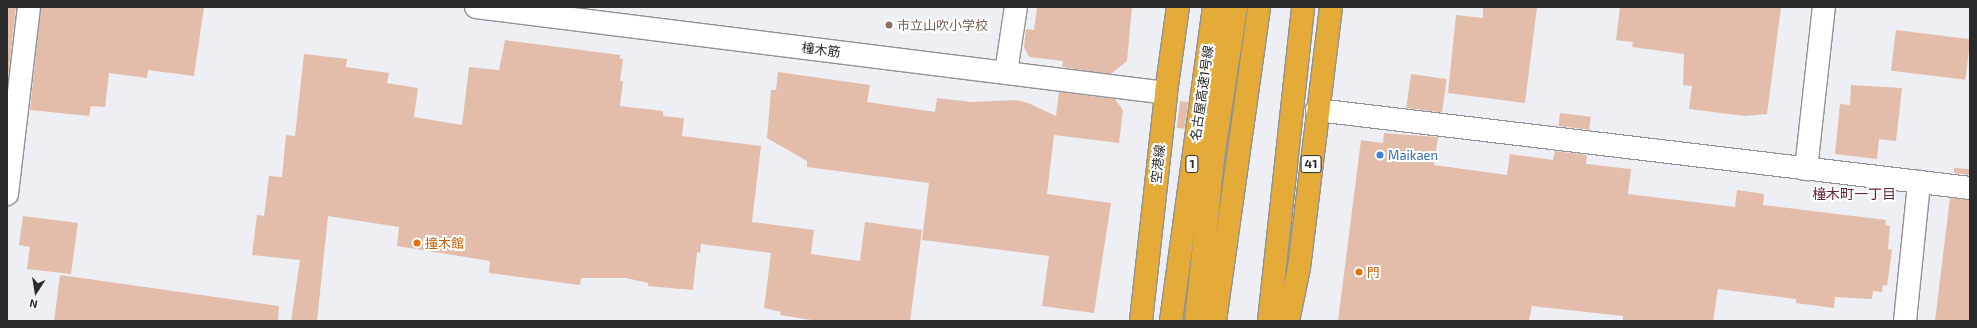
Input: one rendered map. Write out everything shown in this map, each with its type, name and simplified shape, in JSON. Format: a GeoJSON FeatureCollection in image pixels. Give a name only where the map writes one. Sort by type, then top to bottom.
{"type":"FeatureCollection","features":[{"type":"Feature","properties":{"kind":"highway","name":"空港線"},"geometry":{"type":"LineString","coordinates":[[1142,321],[1166,93],[1178,7]]}},
{"type":"Feature","properties":{"kind":"highway","name":"名古屋高速1号線"},"geometry":{"type":"LineString","coordinates":[[1171,321],[1214,7]]}},
{"type":"Feature","properties":{"kind":"highway","name":"名古屋高速1号線"},"geometry":{"type":"LineString","coordinates":[[1196,321],[1213,158],[1236,7]]}},
{"type":"Feature","properties":{"kind":"highway"},"geometry":{"type":"LineString","coordinates":[[1215,321],[1259,7]]}},
{"type":"Feature","properties":{"kind":"highway","name":"41"},"geometry":{"type":"LineString","coordinates":[[1269,321],[1304,7]]}},
{"type":"Feature","properties":{"kind":"highway","name":"41"},"geometry":{"type":"LineString","coordinates":[[1288,321],[1299,268],[1317,110],[1331,7]]}},
{"type":"Feature","properties":{"kind":"street"},"geometry":{"type":"LineString","coordinates":[[7,194],[29,7]]}},
{"type":"Feature","properties":{"kind":"street","name":"橦木筋"},"geometry":{"type":"LineString","coordinates":[[476,7],[1166,93]]}},
{"type":"Feature","properties":{"kind":"street"},"geometry":{"type":"LineString","coordinates":[[1006,72],[1016,7]]}},
{"type":"Feature","properties":{"kind":"street"},"geometry":{"type":"LineString","coordinates":[[1806,169],[1824,7]]}},
{"type":"Feature","properties":{"kind":"street"},"geometry":{"type":"LineString","coordinates":[[1317,110],[1970,188]]}},
{"type":"Feature","properties":{"kind":"street"},"geometry":{"type":"LineString","coordinates":[[1905,321],[1920,182]]}},
{"type":"Feature","properties":{"kind":"building"},"geometry":{"type":"Polygon","coordinates":[[[7,7],[16,7],[7,87],[7,7]]]}},
{"type":"Feature","properties":{"kind":"building"},"geometry":{"type":"Polygon","coordinates":[[[41,7],[204,7],[194,76],[148,70],[147,78],[109,73],[105,107],[91,106],[89,116],[30,110],[41,7]]]}},
{"type":"Feature","properties":{"kind":"building"},"geometry":{"type":"Polygon","coordinates":[[[1037,7],[1132,7],[1127,61],[1111,74],[1062,67],[1063,61],[1029,57],[1024,47],[1026,29],[1034,30],[1037,7]]]}},
{"type":"Feature","properties":{"kind":"building"},"geometry":{"type":"Polygon","coordinates":[[[1483,7],[1537,7],[1525,103],[1448,93],[1456,15],[1483,18],[1483,7]]]}},
{"type":"Feature","properties":{"kind":"building"},"geometry":{"type":"Polygon","coordinates":[[[1620,7],[1781,7],[1767,114],[1745,116],[1689,109],[1692,86],[1683,85],[1684,54],[1632,47],[1633,42],[1616,40],[1620,7]]]}},
{"type":"Feature","properties":{"kind":"building"},"geometry":{"type":"Polygon","coordinates":[[[1896,30],[1970,39],[1965,80],[1891,71],[1896,30]]]}},
{"type":"Feature","properties":{"kind":"building"},"geometry":{"type":"Polygon","coordinates":[[[505,40],[620,55],[620,59],[623,59],[620,81],[623,81],[620,106],[663,111],[663,116],[684,118],[682,136],[761,146],[752,222],[814,230],[811,254],[860,261],[865,222],[922,230],[910,321],[818,321],[780,315],[781,312],[764,308],[771,253],[701,244],[700,253],[697,252],[693,290],[648,286],[648,283],[626,278],[581,278],[580,285],[489,273],[490,261],[397,246],[399,227],[328,216],[317,321],[291,321],[300,260],[252,255],[257,215],[264,216],[269,176],[282,177],[286,135],[295,136],[304,54],[347,59],[346,67],[389,73],[387,83],[418,88],[414,117],[462,125],[469,67],[499,70],[505,40]]]}},
{"type":"Feature","properties":{"kind":"building"},"geometry":{"type":"Polygon","coordinates":[[[778,72],[870,85],[867,102],[935,112],[937,98],[971,102],[1016,100],[1028,103],[1056,116],[1059,92],[1115,99],[1123,110],[1119,143],[1054,135],[1047,194],[1111,203],[1094,313],[1042,306],[1049,256],[922,240],[929,183],[807,167],[807,161],[767,138],[771,90],[776,90],[778,72]]]}},
{"type":"Feature","properties":{"kind":"building"},"geometry":{"type":"Polygon","coordinates":[[[1411,74],[1447,79],[1442,113],[1406,108],[1411,74]]]}},
{"type":"Feature","properties":{"kind":"building"},"geometry":{"type":"Polygon","coordinates":[[[1851,85],[1902,88],[1896,141],[1879,139],[1877,159],[1835,154],[1840,104],[1850,105],[1851,85]]]}},
{"type":"Feature","properties":{"kind":"building"},"geometry":{"type":"Polygon","coordinates":[[[1180,101],[1188,102],[1185,129],[1177,128],[1180,101]]]}},
{"type":"Feature","properties":{"kind":"building"},"geometry":{"type":"Polygon","coordinates":[[[1560,113],[1591,117],[1589,130],[1558,126],[1560,113]]]}},
{"type":"Feature","properties":{"kind":"building"},"geometry":{"type":"Polygon","coordinates":[[[1384,133],[1438,137],[1434,165],[1507,175],[1510,154],[1553,160],[1555,151],[1587,155],[1586,164],[1631,169],[1628,194],[1735,207],[1737,190],[1764,194],[1763,205],[1886,220],[1885,225],[1890,226],[1888,249],[1892,250],[1887,286],[1883,285],[1882,292],[1873,291],[1872,299],[1835,297],[1834,308],[1796,303],[1796,299],[1718,289],[1713,321],[1623,321],[1623,316],[1532,306],[1529,321],[1338,321],[1361,140],[1383,143],[1384,133]]]}},
{"type":"Feature","properties":{"kind":"building"},"geometry":{"type":"Polygon","coordinates":[[[1954,168],[1970,169],[1970,175],[1954,173],[1954,168]]]}},
{"type":"Feature","properties":{"kind":"building"},"geometry":{"type":"Polygon","coordinates":[[[1950,198],[1970,200],[1970,321],[1935,321],[1950,198]]]}},
{"type":"Feature","properties":{"kind":"building"},"geometry":{"type":"Polygon","coordinates":[[[23,216],[78,223],[71,274],[27,269],[30,247],[19,245],[23,216]]]}},
{"type":"Feature","properties":{"kind":"building"},"geometry":{"type":"Polygon","coordinates":[[[60,275],[279,306],[278,321],[54,321],[60,275]]]}},
{"type":"Feature","properties":{"kind":"place","name":"市立山吹小学校"},"geometry":{"type":"Point","coordinates":[889,25]}},
{"type":"Feature","properties":{"kind":"place","name":"Maikaen"},"geometry":{"type":"Point","coordinates":[1380,155]}},
{"type":"Feature","properties":{"kind":"place","name":"撞木館"},"geometry":{"type":"Point","coordinates":[417,243]}},
{"type":"Feature","properties":{"kind":"place","name":"門"},"geometry":{"type":"Point","coordinates":[1359,272]}},
{"type":"Feature","properties":{"kind":"district","name":"橦木町一丁目"},"geometry":{"type":"Point","coordinates":[1854,194]}}]}
